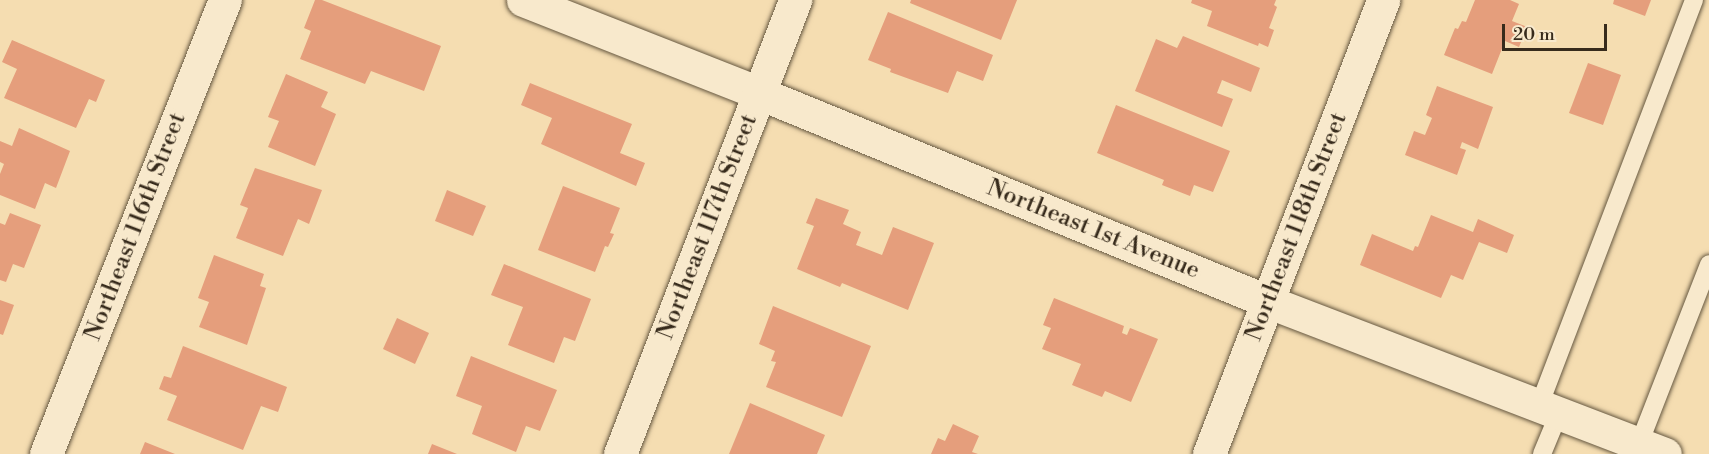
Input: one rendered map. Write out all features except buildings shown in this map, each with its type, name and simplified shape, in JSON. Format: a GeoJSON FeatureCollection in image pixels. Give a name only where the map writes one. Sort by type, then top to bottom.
{"type":"FeatureCollection","features":[{"type":"Feature","properties":{"kind":"street","name":"Northeast 116th Street"},"geometry":{"type":"LineString","coordinates":[[46,454],[225,0]]}},
{"type":"Feature","properties":{"kind":"street","name":"Northeast 1st Avenue"},"geometry":{"type":"LineString","coordinates":[[523,0],[759,93],[1269,302],[1652,449]]}},
{"type":"Feature","properties":{"kind":"street","name":"Northeast 117th Street"},"geometry":{"type":"LineString","coordinates":[[620,454],[795,0]]}},
{"type":"Feature","properties":{"kind":"street","name":"Northeast 118th Street"},"geometry":{"type":"LineString","coordinates":[[1209,454],[1383,0]]}},
{"type":"Feature","properties":{"kind":"lane"},"geometry":{"type":"LineString","coordinates":[[1542,454],[1549,409],[1694,0]]}},
{"type":"Feature","properties":{"kind":"lane"},"geometry":{"type":"LineString","coordinates":[[1652,449],[1709,264]]}}]}
